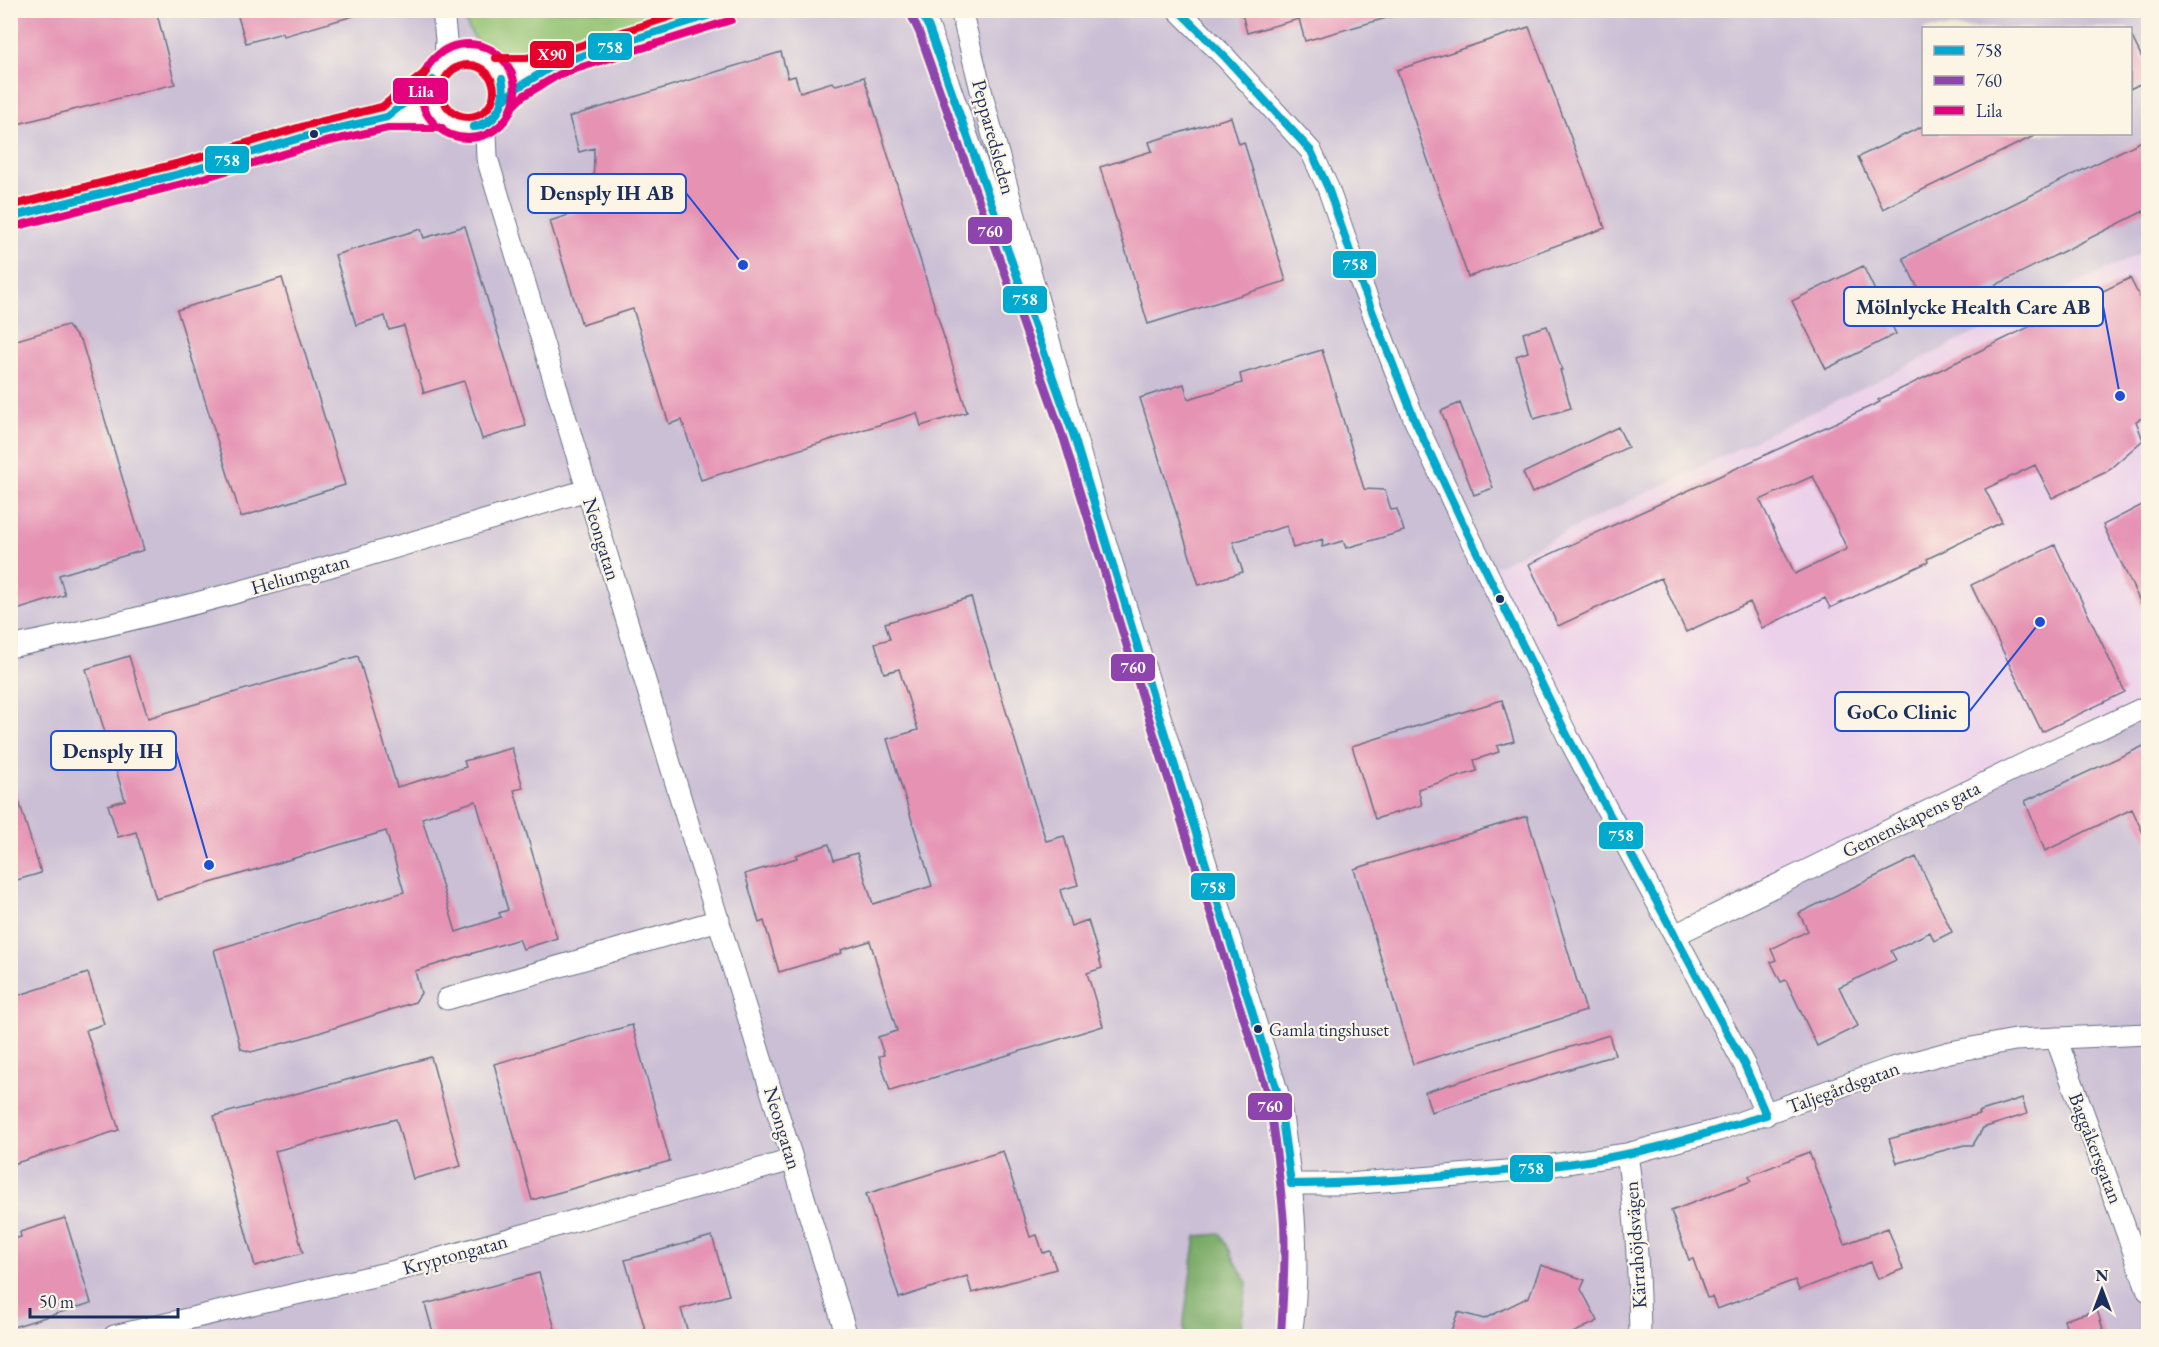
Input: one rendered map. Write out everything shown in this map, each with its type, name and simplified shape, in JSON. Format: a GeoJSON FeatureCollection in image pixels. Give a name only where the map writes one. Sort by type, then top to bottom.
{"type":"FeatureCollection","features":[{"type":"Feature","properties":{"kind":"street"},"geometry":{"type":"LineString","coordinates":[[496,68],[527,68],[556,64],[728,10]]}},
{"type":"Feature","properties":{"kind":"street","name":"Pepparedsleden"},"geometry":{"type":"LineString","coordinates":[[920,10],[929,28],[1074,437]]}},
{"type":"Feature","properties":{"kind":"street","name":"Pepparedsleden"},"geometry":{"type":"LineString","coordinates":[[961,10],[1074,437],[1279,1097],[1291,1185],[1295,1272],[1291,1336]]}},
{"type":"Feature","properties":{"kind":"street"},"geometry":{"type":"LineString","coordinates":[[1178,10],[1226,58],[1311,151],[1328,188],[1360,280],[1415,421],[1568,737],[1746,1066],[1766,1115]]}},
{"type":"Feature","properties":{"kind":"street"},"geometry":{"type":"LineString","coordinates":[[444,13],[478,56]]}},
{"type":"Feature","properties":{"kind":"street"},"geometry":{"type":"LineString","coordinates":[[444,13],[445,62]]}},
{"type":"Feature","properties":{"kind":"street"},"geometry":{"type":"LineString","coordinates":[[387,117],[433,80],[445,62],[466,54],[488,60],[496,68],[505,89],[503,101],[498,113],[489,121],[471,128],[454,126],[435,109],[432,100],[433,80]]}},
{"type":"Feature","properties":{"kind":"street"},"geometry":{"type":"LineString","coordinates":[[503,101],[517,88],[556,64]]}},
{"type":"Feature","properties":{"kind":"street"},"geometry":{"type":"LineString","coordinates":[[10,217],[183,172],[314,134],[387,117],[442,117]]}},
{"type":"Feature","properties":{"kind":"street","name":"Neongatan"},"geometry":{"type":"LineString","coordinates":[[489,121],[486,132],[487,158],[847,1336]]}},
{"type":"Feature","properties":{"kind":"street","name":"Neongatan"},"geometry":{"type":"LineString","coordinates":[[462,128],[474,139],[487,158]]}},
{"type":"Feature","properties":{"kind":"street","name":"Heliumgatan"},"geometry":{"type":"LineString","coordinates":[[10,647],[131,620],[255,587],[587,490]]}},
{"type":"Feature","properties":{"kind":"street","name":"Gemenskapens gata"},"geometry":{"type":"LineString","coordinates":[[1675,935],[2034,759],[2148,706]]}},
{"type":"Feature","properties":{"kind":"street"},"geometry":{"type":"LineString","coordinates":[[447,999],[719,920]]}},
{"type":"Feature","properties":{"kind":"street","name":"Taljegårdsgatan"},"geometry":{"type":"LineString","coordinates":[[1291,1185],[1347,1184],[1520,1170],[1627,1154],[1698,1136],[1766,1115],[1892,1068],[1950,1052],[2014,1040],[2148,1034]]}},
{"type":"Feature","properties":{"kind":"street","name":"Baggåkersgatan"},"geometry":{"type":"LineString","coordinates":[[2056,1038],[2148,1291]]}},
{"type":"Feature","properties":{"kind":"street","name":"Kärrahöjdsvägen"},"geometry":{"type":"LineString","coordinates":[[1627,1154],[1639,1267],[1640,1336]]}},
{"type":"Feature","properties":{"kind":"street","name":"Kryptongatan"},"geometry":{"type":"LineString","coordinates":[[114,1336],[391,1272],[792,1160]]}},
{"type":"Feature","properties":{"kind":"shaded area"},"geometry":{"type":"Polygon","coordinates":[[[10,11],[2148,11],[2148,249],[1492,568],[1678,923],[2148,701],[2148,1336],[1240,1336],[1247,1283],[1184,1320],[1184,1336],[11,1336],[10,11]]]}},
{"type":"Feature","properties":{"kind":"shaded area"},"geometry":{"type":"Polygon","coordinates":[[[2148,249],[2148,701],[1678,923],[1491,568],[2148,249]]]}},
{"type":"Feature","properties":{"kind":"green space"},"geometry":{"type":"Polygon","coordinates":[[[462,11],[678,11],[535,56],[516,59],[497,55],[481,44],[469,29],[462,11]]]}},
{"type":"Feature","properties":{"kind":"green space"},"geometry":{"type":"Polygon","coordinates":[[[1221,1234],[1247,1283],[1240,1336],[1184,1336],[1184,1320],[1196,1236],[1221,1234]]]}},
{"type":"Feature","properties":{"kind":"building"},"geometry":{"type":"Polygon","coordinates":[[[10,10],[156,10],[175,84],[10,126],[10,10]]]}},
{"type":"Feature","properties":{"kind":"building"},"geometry":{"type":"Polygon","coordinates":[[[236,10],[356,10],[357,15],[284,36],[282,33],[246,43],[236,10]]]}},
{"type":"Feature","properties":{"kind":"building"},"geometry":{"type":"Polygon","coordinates":[[[1241,10],[1396,10],[1397,15],[1305,41],[1299,19],[1247,33],[1241,10]]]}},
{"type":"Feature","properties":{"kind":"building"},"geometry":{"type":"Polygon","coordinates":[[[1529,27],[1605,228],[1468,277],[1397,70],[1529,27]]]}},
{"type":"Feature","properties":{"kind":"building"},"geometry":{"type":"Polygon","coordinates":[[[2132,37],[2148,70],[2148,80],[2132,88],[2132,37]]]}},
{"type":"Feature","properties":{"kind":"building"},"geometry":{"type":"Polygon","coordinates":[[[781,52],[788,78],[795,76],[800,92],[832,82],[836,85],[864,77],[967,412],[921,426],[917,413],[701,480],[682,420],[669,424],[633,309],[582,325],[550,221],[593,207],[594,148],[579,152],[569,117],[781,52]]]}},
{"type":"Feature","properties":{"kind":"building"},"geometry":{"type":"Polygon","coordinates":[[[1231,117],[1239,144],[1244,142],[1286,281],[1148,324],[1100,167],[1152,151],[1149,142],[1231,117]]]}},
{"type":"Feature","properties":{"kind":"building"},"geometry":{"type":"Polygon","coordinates":[[[1922,126],[1922,135],[2036,135],[1883,209],[1858,157],[1922,126]]]}},
{"type":"Feature","properties":{"kind":"building"},"geometry":{"type":"Polygon","coordinates":[[[2148,138],[2148,209],[1932,317],[1903,258],[2148,138]]]}},
{"type":"Feature","properties":{"kind":"building"},"geometry":{"type":"Polygon","coordinates":[[[465,226],[526,426],[482,439],[464,381],[424,393],[404,326],[389,330],[385,316],[356,325],[335,255],[421,229],[424,238],[465,226]]]}},
{"type":"Feature","properties":{"kind":"building"},"geometry":{"type":"Polygon","coordinates":[[[1863,266],[1896,334],[1826,369],[1792,301],[1863,266]]]}},
{"type":"Feature","properties":{"kind":"building"},"geometry":{"type":"Polygon","coordinates":[[[282,278],[345,485],[241,517],[177,310],[282,278]]]}},
{"type":"Feature","properties":{"kind":"building"},"geometry":{"type":"Polygon","coordinates":[[[2130,278],[2148,314],[2148,415],[2136,421],[2143,440],[2106,472],[2052,498],[2035,465],[1985,489],[2002,522],[1927,559],[1928,562],[1830,608],[1825,598],[1762,628],[1750,602],[1686,632],[1661,578],[1558,626],[1529,564],[1880,402],[1878,400],[2130,278]],[[1813,476],[1760,500],[1795,574],[1847,549],[1813,476]]]}},
{"type":"Feature","properties":{"kind":"building"},"geometry":{"type":"Polygon","coordinates":[[[67,325],[82,343],[144,550],[59,575],[65,595],[10,612],[10,342],[67,325]]]}},
{"type":"Feature","properties":{"kind":"building"},"geometry":{"type":"Polygon","coordinates":[[[1547,326],[1562,370],[1560,370],[1571,408],[1534,419],[1516,356],[1528,352],[1523,333],[1547,326]]]}},
{"type":"Feature","properties":{"kind":"building"},"geometry":{"type":"Polygon","coordinates":[[[1322,350],[1364,489],[1385,490],[1391,510],[1397,509],[1404,531],[1346,548],[1343,541],[1322,547],[1323,539],[1293,548],[1287,526],[1233,542],[1243,572],[1199,585],[1140,398],[1184,384],[1188,399],[1242,383],[1240,374],[1322,350]]]}},
{"type":"Feature","properties":{"kind":"building"},"geometry":{"type":"Polygon","coordinates":[[[1460,403],[1493,488],[1474,495],[1441,411],[1460,403]]]}},
{"type":"Feature","properties":{"kind":"building"},"geometry":{"type":"Polygon","coordinates":[[[1618,427],[1628,447],[1532,493],[1523,473],[1618,427]]]}},
{"type":"Feature","properties":{"kind":"building"},"geometry":{"type":"Polygon","coordinates":[[[2148,502],[2148,618],[2103,525],[2148,502]]]}},
{"type":"Feature","properties":{"kind":"building"},"geometry":{"type":"Polygon","coordinates":[[[2055,545],[2125,692],[2042,732],[1971,585],[2055,545]]]}},
{"type":"Feature","properties":{"kind":"building"},"geometry":{"type":"Polygon","coordinates":[[[971,597],[1046,841],[1064,836],[1078,885],[1060,890],[1071,926],[1088,920],[1102,968],[1087,973],[1103,1026],[890,1091],[879,1056],[884,1055],[878,1037],[897,1031],[870,941],[841,950],[842,953],[779,972],[764,921],[759,923],[745,874],[797,858],[796,855],[829,844],[834,860],[857,853],[873,904],[932,886],[887,739],[918,730],[899,669],[884,673],[875,643],[890,639],[885,623],[971,597]]]}},
{"type":"Feature","properties":{"kind":"building"},"geometry":{"type":"Polygon","coordinates":[[[129,656],[148,718],[358,656],[397,787],[466,767],[464,761],[512,748],[523,788],[514,790],[557,938],[523,949],[519,939],[415,971],[421,993],[415,1002],[251,1052],[241,1049],[214,950],[404,892],[386,831],[156,899],[136,832],[118,837],[108,805],[125,800],[86,669],[129,656]],[[476,801],[422,818],[456,932],[501,917],[499,913],[508,910],[476,801]]]}},
{"type":"Feature","properties":{"kind":"building"},"geometry":{"type":"Polygon","coordinates":[[[1502,700],[1514,741],[1497,746],[1499,752],[1474,760],[1477,771],[1418,789],[1422,805],[1375,819],[1352,746],[1502,700]]]}},
{"type":"Feature","properties":{"kind":"building"},"geometry":{"type":"Polygon","coordinates":[[[2148,744],[2148,844],[2132,809],[2045,851],[2025,801],[2148,744]]]}},
{"type":"Feature","properties":{"kind":"building"},"geometry":{"type":"Polygon","coordinates":[[[10,785],[14,785],[41,873],[10,882],[10,785]]]}},
{"type":"Feature","properties":{"kind":"building"},"geometry":{"type":"Polygon","coordinates":[[[1527,816],[1586,1011],[1413,1064],[1354,869],[1527,816]]]}},
{"type":"Feature","properties":{"kind":"building"},"geometry":{"type":"Polygon","coordinates":[[[1916,857],[1952,932],[1934,941],[1930,932],[1891,951],[1896,960],[1839,987],[1858,1026],[1817,1046],[1786,980],[1781,982],[1771,962],[1776,960],[1771,949],[1808,931],[1799,913],[1916,857]]]}},
{"type":"Feature","properties":{"kind":"building"},"geometry":{"type":"Polygon","coordinates":[[[88,973],[104,1024],[86,1030],[119,1130],[10,1165],[10,998],[88,973]]]}},
{"type":"Feature","properties":{"kind":"building"},"geometry":{"type":"Polygon","coordinates":[[[632,1025],[670,1161],[532,1200],[494,1064],[632,1025]]]}},
{"type":"Feature","properties":{"kind":"building"},"geometry":{"type":"Polygon","coordinates":[[[1609,1035],[1615,1055],[1431,1112],[1425,1092],[1609,1035]]]}},
{"type":"Feature","properties":{"kind":"building"},"geometry":{"type":"Polygon","coordinates":[[[431,1057],[461,1166],[413,1179],[396,1119],[275,1151],[303,1253],[255,1266],[214,1116],[431,1057]]]}},
{"type":"Feature","properties":{"kind":"building"},"geometry":{"type":"Polygon","coordinates":[[[2022,1098],[2027,1114],[1983,1128],[1973,1145],[1964,1145],[1897,1163],[1889,1139],[1979,1114],[1978,1112],[2022,1098]]]}},
{"type":"Feature","properties":{"kind":"building"},"geometry":{"type":"Polygon","coordinates":[[[1003,1151],[1030,1237],[1037,1235],[1043,1253],[1050,1251],[1056,1269],[972,1293],[967,1276],[899,1298],[866,1194],[1003,1151]]]}},
{"type":"Feature","properties":{"kind":"building"},"geometry":{"type":"Polygon","coordinates":[[[1809,1152],[1845,1244],[1888,1228],[1903,1269],[1878,1279],[1871,1262],[1799,1290],[1795,1280],[1717,1309],[1712,1297],[1707,1298],[1693,1259],[1689,1260],[1671,1211],[1751,1181],[1749,1176],[1809,1152]]]}},
{"type":"Feature","properties":{"kind":"building"},"geometry":{"type":"Polygon","coordinates":[[[65,1218],[91,1303],[10,1328],[10,1240],[21,1237],[20,1232],[65,1218]]]}},
{"type":"Feature","properties":{"kind":"building"},"geometry":{"type":"Polygon","coordinates":[[[712,1236],[729,1295],[681,1309],[689,1336],[647,1336],[625,1260],[712,1236]]]}},
{"type":"Feature","properties":{"kind":"building"},"geometry":{"type":"Polygon","coordinates":[[[1541,1265],[1585,1280],[1581,1289],[1598,1321],[1567,1336],[1449,1336],[1458,1312],[1484,1319],[1529,1297],[1541,1265]]]}},
{"type":"Feature","properties":{"kind":"building"},"geometry":{"type":"Polygon","coordinates":[[[539,1273],[557,1336],[434,1336],[425,1304],[539,1273]]]}},
{"type":"Feature","properties":{"kind":"building"},"geometry":{"type":"Polygon","coordinates":[[[2097,1310],[2105,1336],[2069,1336],[2064,1320],[2097,1310]]]}},
{"type":"Feature","properties":{"kind":"transit line","name":"X90"},"geometry":{"type":"LineString","coordinates":[[496,58],[526,58],[554,54],[691,10]]}},
{"type":"Feature","properties":{"kind":"transit line","name":"758"},"geometry":{"type":"LineString","coordinates":[[503,101],[517,88],[556,64],[726,10]]}},
{"type":"Feature","properties":{"kind":"transit line","name":"758"},"geometry":{"type":"LineString","coordinates":[[920,10],[929,28],[1074,437],[1279,1097],[1291,1184]]}},
{"type":"Feature","properties":{"kind":"transit line","name":"758"},"geometry":{"type":"LineString","coordinates":[[1178,10],[1226,58],[1311,151],[1328,188],[1360,280],[1415,421],[1466,530],[1568,737],[1745,1066],[1766,1115]]}},
{"type":"Feature","properties":{"kind":"transit line","name":"760"},"geometry":{"type":"LineString","coordinates":[[911,15],[1064,440],[1269,1099],[1284,1224],[1281,1335]]}},
{"type":"Feature","properties":{"kind":"transit line","name":"Lila"},"geometry":{"type":"LineString","coordinates":[[510,109],[523,96],[560,74],[731,20]]}},
{"type":"Feature","properties":{"kind":"transit line","name":"Lila"},"geometry":{"type":"LineString","coordinates":[[468,44],[486,47],[501,58],[512,73],[515,91],[512,109],[501,124],[486,135],[468,138],[450,135],[435,124],[424,109],[421,91],[424,73],[435,58],[450,47],[468,44]]}},
{"type":"Feature","properties":{"kind":"transit line","name":"X90"},"geometry":{"type":"LineString","coordinates":[[463,65],[473,65],[483,69],[490,76],[494,91],[490,106],[483,113],[473,117],[463,117],[453,113],[446,106],[442,96],[442,86],[446,76],[453,69],[463,65]]}},
{"type":"Feature","properties":{"kind":"transit line","name":"X90"},"geometry":{"type":"LineString","coordinates":[[10,206],[180,163],[311,124],[382,107],[426,72]]}},
{"type":"Feature","properties":{"kind":"transit line","name":"758"},"geometry":{"type":"LineString","coordinates":[[473,127],[494,116],[498,110],[503,96],[502,79]]}},
{"type":"Feature","properties":{"kind":"transit line","name":"758"},"geometry":{"type":"LineString","coordinates":[[473,127],[488,122],[499,110],[503,95],[502,79]]}},
{"type":"Feature","properties":{"kind":"transit line","name":"758"},"geometry":{"type":"LineString","coordinates":[[10,217],[183,173],[314,134],[387,117],[433,80]]}},
{"type":"Feature","properties":{"kind":"transit line","name":"Lila"},"geometry":{"type":"LineString","coordinates":[[13,227],[186,183],[317,144],[388,128],[442,128]]}},
{"type":"Feature","properties":{"kind":"transit line","name":"758"},"geometry":{"type":"LineString","coordinates":[[1291,1184],[1351,1183],[1450,1176],[1582,1162],[1661,1146],[1766,1115]]}},
{"type":"Feature","properties":{"kind":"place","name":"Densply IH AB"},"geometry":{"type":"Point","coordinates":[743,265]}},
{"type":"Feature","properties":{"kind":"place","name":"Mölnlycke Health Care AB"},"geometry":{"type":"Point","coordinates":[2120,396]}},
{"type":"Feature","properties":{"kind":"place","name":"GoCo Clinic"},"geometry":{"type":"Point","coordinates":[2040,622]}},
{"type":"Feature","properties":{"kind":"place","name":"Densply IH"},"geometry":{"type":"Point","coordinates":[209,865]}},
{"type":"Feature","properties":{"kind":"place","name":"Gamla tingshuset"},"geometry":{"type":"Point","coordinates":[1258,1029]}}]}
